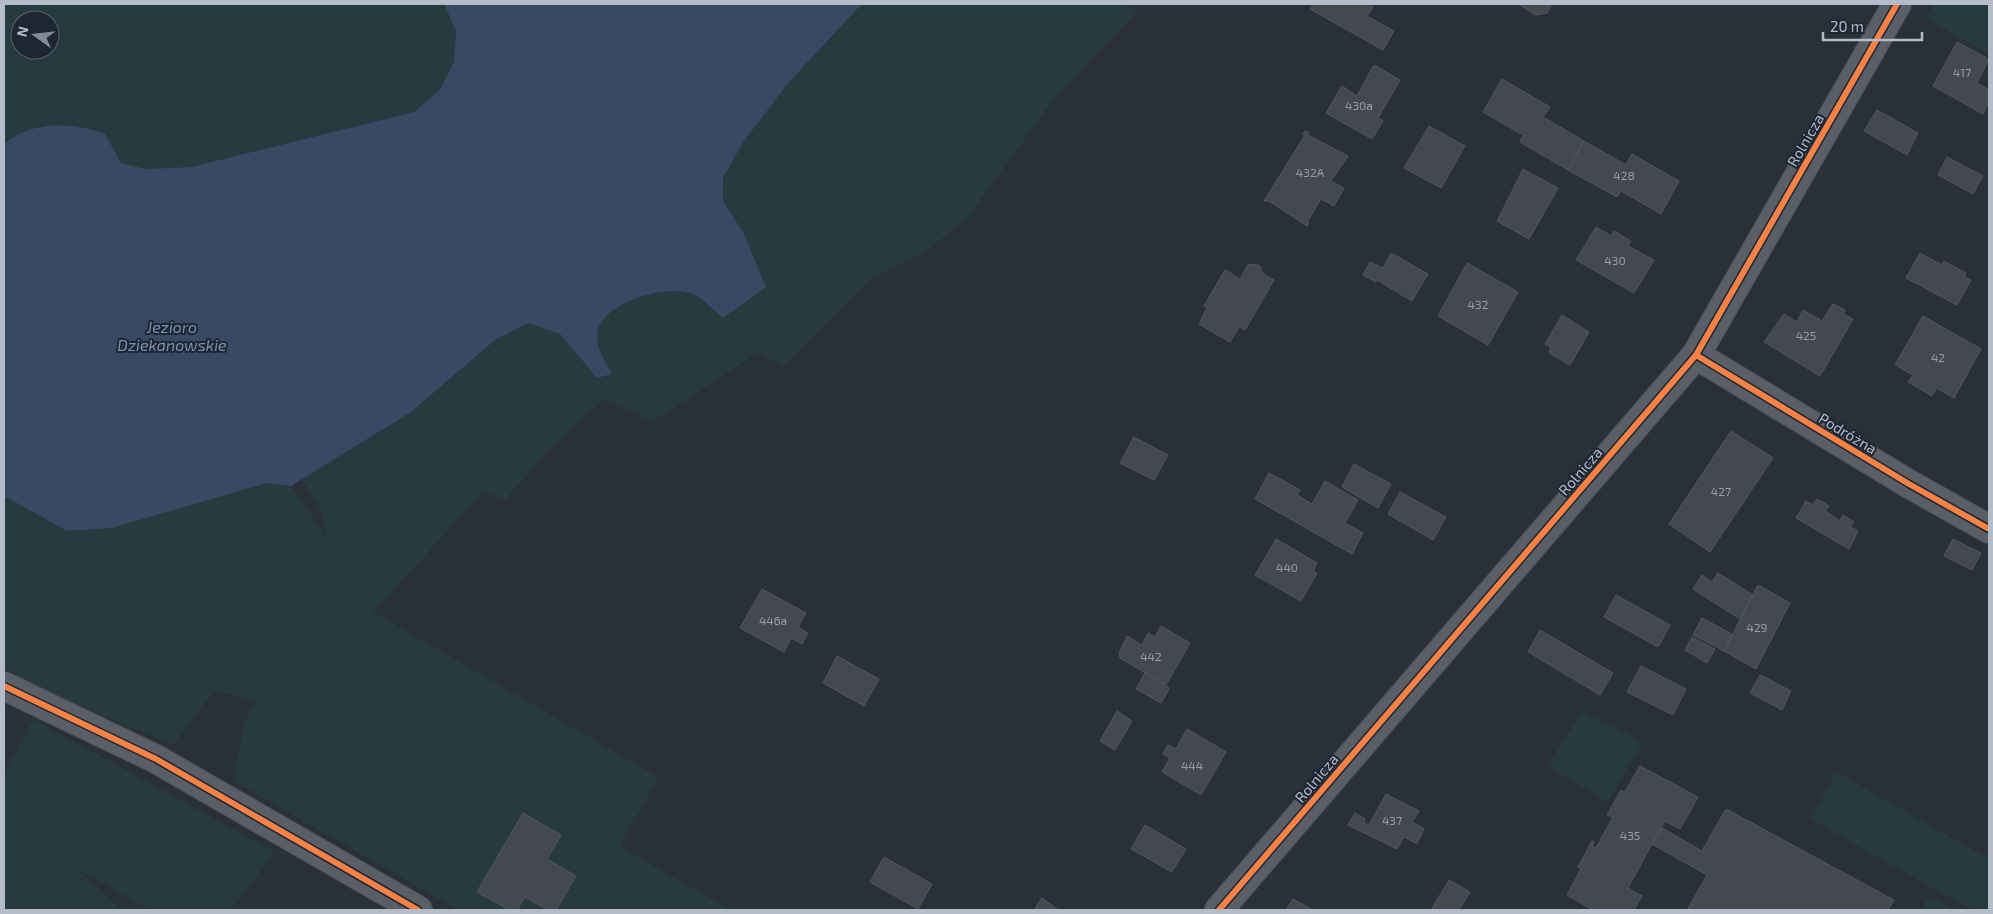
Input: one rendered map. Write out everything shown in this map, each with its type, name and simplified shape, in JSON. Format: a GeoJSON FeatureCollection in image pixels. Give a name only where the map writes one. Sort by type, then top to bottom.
{"type":"FeatureCollection","features":[{"type":"Feature","properties":{"kind":"street","name":"Rolnicza"},"geometry":{"type":"LineString","coordinates":[[1219,910],[1696,355],[1896,4]]}},
{"type":"Feature","properties":{"kind":"street","name":"Podróżna"},"geometry":{"type":"LineString","coordinates":[[1696,355],[1909,484],[1989,529]]}},
{"type":"Feature","properties":{"kind":"street"},"geometry":{"type":"LineString","coordinates":[[4,686],[156,759],[418,910]]}},
{"type":"Feature","properties":{"kind":"green space"},"geometry":{"type":"Polygon","coordinates":[[[4,4],[444,4],[456,31],[454,62],[440,90],[414,112],[191,167],[146,169],[121,163],[105,134],[43,125],[4,144],[4,4]]]}},
{"type":"Feature","properties":{"kind":"green space"},"geometry":{"type":"Polygon","coordinates":[[[862,4],[1127,4],[1138,12],[1056,96],[968,217],[925,252],[871,278],[783,366],[758,352],[652,422],[604,399],[551,448],[504,501],[484,491],[373,612],[658,777],[620,847],[731,910],[458,910],[236,782],[235,772],[245,720],[256,700],[214,691],[173,745],[46,692],[4,668],[4,496],[67,531],[112,528],[267,483],[291,486],[326,536],[322,513],[302,479],[411,412],[495,340],[528,323],[560,334],[597,378],[612,374],[598,345],[597,335],[601,324],[609,314],[621,305],[636,298],[652,294],[681,291],[697,296],[723,318],[743,232],[723,201],[723,178],[744,141],[789,82],[862,4]]]}},
{"type":"Feature","properties":{"kind":"green space"},"geometry":{"type":"Polygon","coordinates":[[[1934,4],[1989,4],[1989,55],[1926,18],[1934,4]]]}},
{"type":"Feature","properties":{"kind":"green space"},"geometry":{"type":"Polygon","coordinates":[[[1583,711],[1643,742],[1608,802],[1547,766],[1583,711]]]}},
{"type":"Feature","properties":{"kind":"green space"},"geometry":{"type":"Polygon","coordinates":[[[33,719],[275,852],[231,910],[151,910],[80,871],[122,910],[4,910],[4,773],[33,719]]]}},
{"type":"Feature","properties":{"kind":"green space"},"geometry":{"type":"Polygon","coordinates":[[[1836,772],[1989,859],[1989,910],[1972,910],[1810,819],[1836,772]]]}},
{"type":"Feature","properties":{"kind":"green space"},"geometry":{"type":"Polygon","coordinates":[[[1929,896],[1955,910],[1921,910],[1929,896]]]}},
{"type":"Feature","properties":{"kind":"water","name":"Jezioro Dziekanowskie"},"geometry":{"type":"Polygon","coordinates":[[[444,4],[862,4],[789,82],[744,141],[723,178],[723,201],[743,232],[766,287],[723,318],[697,296],[681,291],[652,294],[636,298],[621,305],[609,314],[601,324],[597,335],[602,356],[612,374],[597,378],[560,334],[528,323],[495,340],[411,412],[291,486],[267,483],[112,528],[67,531],[4,496],[4,144],[15,136],[40,127],[79,127],[105,134],[121,163],[146,169],[191,167],[414,112],[440,90],[454,62],[456,31],[444,4]]]}},
{"type":"Feature","properties":{"kind":"building"},"geometry":{"type":"Polygon","coordinates":[[[1314,4],[1368,4],[1373,7],[1367,16],[1394,31],[1383,50],[1310,9],[1314,4]]]}},
{"type":"Feature","properties":{"kind":"building"},"geometry":{"type":"Polygon","coordinates":[[[1519,4],[1552,4],[1547,13],[1535,15],[1519,4]]]}},
{"type":"Feature","properties":{"kind":"building"},"geometry":{"type":"Polygon","coordinates":[[[1957,42],[1989,59],[1977,83],[1989,90],[1989,102],[1983,114],[1933,86],[1957,42]]]}},
{"type":"Feature","properties":{"kind":"building"},"geometry":{"type":"Polygon","coordinates":[[[1374,65],[1400,80],[1378,118],[1383,121],[1372,139],[1326,113],[1342,86],[1357,96],[1374,65]]]}},
{"type":"Feature","properties":{"kind":"building"},"geometry":{"type":"Polygon","coordinates":[[[1502,79],[1550,107],[1543,117],[1584,141],[1568,170],[1520,142],[1523,135],[1483,112],[1502,79]]]}},
{"type":"Feature","properties":{"kind":"building"},"geometry":{"type":"Polygon","coordinates":[[[1877,110],[1918,133],[1907,155],[1864,131],[1877,110]]]}},
{"type":"Feature","properties":{"kind":"building"},"geometry":{"type":"Polygon","coordinates":[[[1429,126],[1465,146],[1441,188],[1404,168],[1429,126]]]}},
{"type":"Feature","properties":{"kind":"building"},"geometry":{"type":"Polygon","coordinates":[[[1305,131],[1309,133],[1308,135],[1348,156],[1331,181],[1344,188],[1334,206],[1321,199],[1307,222],[1309,223],[1307,226],[1269,201],[1264,201],[1305,135],[1303,134],[1305,131]]]}},
{"type":"Feature","properties":{"kind":"building"},"geometry":{"type":"Polygon","coordinates":[[[1584,141],[1626,165],[1632,154],[1679,181],[1661,214],[1621,191],[1617,197],[1568,170],[1584,141]]]}},
{"type":"Feature","properties":{"kind":"building"},"geometry":{"type":"Polygon","coordinates":[[[1947,157],[1983,176],[1973,194],[1938,175],[1947,157]]]}},
{"type":"Feature","properties":{"kind":"building"},"geometry":{"type":"Polygon","coordinates":[[[1523,169],[1558,188],[1529,239],[1497,221],[1523,169]]]}},
{"type":"Feature","properties":{"kind":"building"},"geometry":{"type":"Polygon","coordinates":[[[1596,227],[1611,236],[1614,231],[1631,241],[1628,246],[1654,260],[1634,293],[1576,260],[1596,227]]]}},
{"type":"Feature","properties":{"kind":"building"},"geometry":{"type":"Polygon","coordinates":[[[1391,253],[1428,274],[1412,301],[1377,280],[1376,282],[1363,275],[1370,262],[1383,268],[1391,253]]]}},
{"type":"Feature","properties":{"kind":"building"},"geometry":{"type":"Polygon","coordinates":[[[1920,253],[1942,265],[1944,261],[1966,273],[1964,277],[1971,280],[1957,305],[1906,278],[1920,253]]]}},
{"type":"Feature","properties":{"kind":"building"},"geometry":{"type":"Polygon","coordinates":[[[1467,263],[1518,292],[1488,345],[1438,316],[1467,263]]]}},
{"type":"Feature","properties":{"kind":"building"},"geometry":{"type":"Polygon","coordinates":[[[1248,265],[1260,266],[1262,273],[1274,280],[1245,330],[1239,327],[1230,342],[1199,324],[1207,308],[1204,306],[1225,270],[1240,279],[1248,265]]]}},
{"type":"Feature","properties":{"kind":"building"},"geometry":{"type":"Polygon","coordinates":[[[1833,304],[1845,310],[1843,314],[1853,319],[1820,376],[1764,342],[1784,314],[1797,322],[1803,310],[1822,321],[1833,304]]]}},
{"type":"Feature","properties":{"kind":"building"},"geometry":{"type":"Polygon","coordinates":[[[1562,315],[1589,332],[1570,365],[1549,353],[1551,347],[1545,344],[1562,315]]]}},
{"type":"Feature","properties":{"kind":"building"},"geometry":{"type":"Polygon","coordinates":[[[1923,316],[1981,349],[1954,398],[1936,388],[1932,396],[1908,382],[1913,375],[1895,365],[1923,316]]]}},
{"type":"Feature","properties":{"kind":"building"},"geometry":{"type":"Polygon","coordinates":[[[1731,431],[1773,458],[1710,552],[1669,524],[1731,431]]]}},
{"type":"Feature","properties":{"kind":"building"},"geometry":{"type":"Polygon","coordinates":[[[1134,437],[1168,455],[1154,480],[1120,463],[1134,437]]]}},
{"type":"Feature","properties":{"kind":"building"},"geometry":{"type":"Polygon","coordinates":[[[1354,464],[1391,484],[1378,508],[1342,487],[1354,464]]]}},
{"type":"Feature","properties":{"kind":"building"},"geometry":{"type":"Polygon","coordinates":[[[1269,473],[1300,490],[1297,495],[1312,504],[1325,481],[1358,500],[1345,523],[1363,533],[1352,554],[1255,499],[1269,473]]]}},
{"type":"Feature","properties":{"kind":"building"},"geometry":{"type":"Polygon","coordinates":[[[1400,492],[1446,517],[1433,540],[1388,514],[1400,492]]]}},
{"type":"Feature","properties":{"kind":"building"},"geometry":{"type":"Polygon","coordinates":[[[1817,499],[1829,506],[1825,511],[1840,521],[1843,515],[1854,522],[1850,527],[1858,531],[1849,549],[1796,518],[1806,501],[1813,505],[1817,499]]]}},
{"type":"Feature","properties":{"kind":"building"},"geometry":{"type":"Polygon","coordinates":[[[1276,539],[1317,563],[1313,571],[1317,573],[1301,601],[1255,575],[1276,539]]]}},
{"type":"Feature","properties":{"kind":"building"},"geometry":{"type":"Polygon","coordinates":[[[1953,539],[1981,553],[1972,570],[1944,556],[1953,539]]]}},
{"type":"Feature","properties":{"kind":"building"},"geometry":{"type":"Polygon","coordinates":[[[1718,573],[1753,595],[1740,619],[1693,589],[1702,575],[1712,582],[1718,573]]]}},
{"type":"Feature","properties":{"kind":"building"},"geometry":{"type":"Polygon","coordinates":[[[1758,585],[1790,603],[1756,669],[1724,651],[1758,585]]]}},
{"type":"Feature","properties":{"kind":"building"},"geometry":{"type":"Polygon","coordinates":[[[762,589],[806,613],[798,627],[808,633],[802,644],[791,638],[784,652],[740,628],[762,589]]]}},
{"type":"Feature","properties":{"kind":"building"},"geometry":{"type":"Polygon","coordinates":[[[1616,595],[1670,625],[1658,647],[1604,617],[1616,595]]]}},
{"type":"Feature","properties":{"kind":"building"},"geometry":{"type":"Polygon","coordinates":[[[1702,618],[1732,634],[1724,651],[1693,635],[1702,618]]]}},
{"type":"Feature","properties":{"kind":"building"},"geometry":{"type":"Polygon","coordinates":[[[1161,626],[1190,643],[1166,685],[1120,658],[1119,653],[1127,636],[1142,645],[1148,633],[1155,637],[1161,626]]]}},
{"type":"Feature","properties":{"kind":"building"},"geometry":{"type":"Polygon","coordinates":[[[1540,630],[1613,673],[1600,695],[1528,652],[1540,630]]]}},
{"type":"Feature","properties":{"kind":"building"},"geometry":{"type":"Polygon","coordinates":[[[1692,637],[1715,649],[1707,663],[1685,650],[1692,637]]]}},
{"type":"Feature","properties":{"kind":"building"},"geometry":{"type":"Polygon","coordinates":[[[837,656],[879,679],[864,706],[823,683],[837,656]]]}},
{"type":"Feature","properties":{"kind":"building"},"geometry":{"type":"Polygon","coordinates":[[[1641,666],[1686,689],[1673,715],[1627,692],[1641,666]]]}},
{"type":"Feature","properties":{"kind":"building"},"geometry":{"type":"Polygon","coordinates":[[[1145,673],[1166,685],[1169,689],[1161,703],[1136,689],[1145,673]]]}},
{"type":"Feature","properties":{"kind":"building"},"geometry":{"type":"Polygon","coordinates":[[[1760,675],[1791,691],[1782,710],[1750,693],[1760,675]]]}},
{"type":"Feature","properties":{"kind":"building"},"geometry":{"type":"Polygon","coordinates":[[[1117,711],[1132,721],[1115,750],[1100,741],[1117,711]]]}},
{"type":"Feature","properties":{"kind":"building"},"geometry":{"type":"Polygon","coordinates":[[[1187,729],[1226,752],[1201,795],[1162,772],[1170,758],[1163,754],[1168,745],[1176,749],[1187,729]]]}},
{"type":"Feature","properties":{"kind":"building"},"geometry":{"type":"Polygon","coordinates":[[[1640,766],[1698,797],[1680,829],[1665,821],[1628,888],[1642,896],[1634,910],[1593,910],[1567,895],[1581,869],[1578,867],[1592,841],[1594,842],[1592,846],[1596,848],[1613,817],[1607,815],[1621,790],[1625,792],[1640,766]]]}},
{"type":"Feature","properties":{"kind":"building"},"geometry":{"type":"Polygon","coordinates":[[[1386,794],[1419,811],[1412,822],[1424,829],[1417,844],[1404,837],[1397,849],[1348,825],[1355,813],[1365,819],[1364,823],[1369,825],[1386,794]]]}},
{"type":"Feature","properties":{"kind":"building"},"geometry":{"type":"Polygon","coordinates":[[[1726,809],[1894,900],[1888,910],[1687,910],[1707,875],[1652,844],[1662,828],[1702,851],[1726,809]]]}},
{"type":"Feature","properties":{"kind":"building"},"geometry":{"type":"Polygon","coordinates":[[[523,813],[561,835],[547,859],[576,876],[556,910],[548,910],[525,897],[517,910],[510,910],[477,892],[523,813]]]}},
{"type":"Feature","properties":{"kind":"building"},"geometry":{"type":"Polygon","coordinates":[[[1145,825],[1186,849],[1172,872],[1131,849],[1145,825]]]}},
{"type":"Feature","properties":{"kind":"building"},"geometry":{"type":"Polygon","coordinates":[[[884,857],[932,884],[918,909],[870,882],[884,857]]]}},
{"type":"Feature","properties":{"kind":"building"},"geometry":{"type":"Polygon","coordinates":[[[1449,880],[1470,892],[1459,910],[1431,910],[1449,880]]]}},
{"type":"Feature","properties":{"kind":"building"},"geometry":{"type":"Polygon","coordinates":[[[1042,898],[1057,909],[1060,910],[1034,910],[1042,898]]]}},
{"type":"Feature","properties":{"kind":"building"},"geometry":{"type":"Polygon","coordinates":[[[1293,899],[1313,910],[1286,910],[1293,899]]]}},
{"type":"Feature","properties":{"kind":"cycle path"},"geometry":{"type":"LineString","coordinates":[[1219,910],[1696,355],[1897,4]]}},
{"type":"Feature","properties":{"kind":"cycle path"},"geometry":{"type":"LineString","coordinates":[[1696,355],[1909,484],[1989,529]]}},
{"type":"Feature","properties":{"kind":"cycle path"},"geometry":{"type":"LineString","coordinates":[[4,686],[156,759],[418,910]]}}]}
